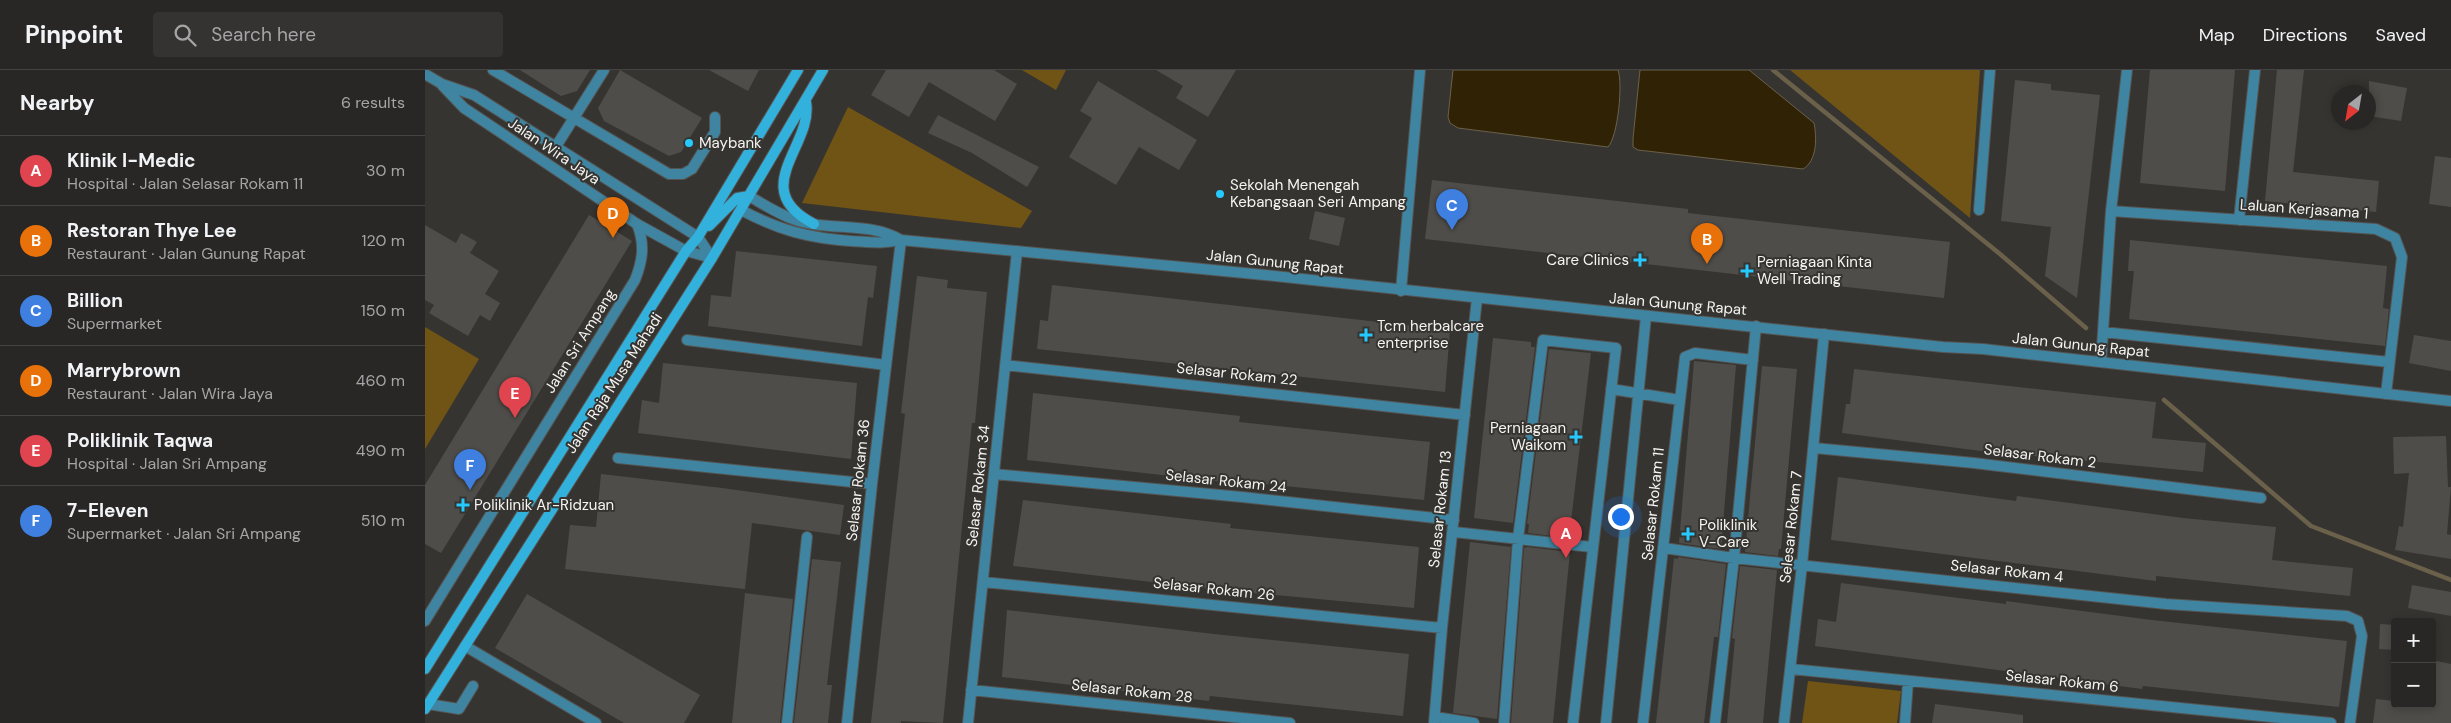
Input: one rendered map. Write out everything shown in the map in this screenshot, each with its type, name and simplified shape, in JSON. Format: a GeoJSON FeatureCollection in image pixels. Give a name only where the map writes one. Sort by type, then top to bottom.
{"type":"FeatureCollection","features":[{"type":"Feature","properties":{"kind":"main road","name":"Jalan Raja Musa Mahadi"},"geometry":{"type":"LineString","coordinates":[[425,669],[686,251],[698,237],[799,70]]}},
{"type":"Feature","properties":{"kind":"main road","name":"Jalan Raja Musa Mahadi"},"geometry":{"type":"LineString","coordinates":[[426,706],[712,258],[806,102],[823,70]]}},
{"type":"Feature","properties":{"kind":"main road"},"geometry":{"type":"LineString","coordinates":[[806,102],[808,115],[789,158],[783,180],[791,208],[798,216],[814,224]]}},
{"type":"Feature","properties":{"kind":"main road"},"geometry":{"type":"LineString","coordinates":[[737,172],[737,198],[741,210]]}},
{"type":"Feature","properties":{"kind":"main road"},"geometry":{"type":"LineString","coordinates":[[698,237],[737,198],[749,196]]}},
{"type":"Feature","properties":{"kind":"street"},"geometry":{"type":"LineString","coordinates":[[493,70],[669,174],[683,174],[692,169],[715,132],[715,117]]}},
{"type":"Feature","properties":{"kind":"street"},"geometry":{"type":"LineString","coordinates":[[555,148],[603,70]]}},
{"type":"Feature","properties":{"kind":"street"},"geometry":{"type":"LineString","coordinates":[[1401,291],[1420,70]]}},
{"type":"Feature","properties":{"kind":"street"},"geometry":{"type":"LineString","coordinates":[[1979,210],[1990,70]]}},
{"type":"Feature","properties":{"kind":"street"},"geometry":{"type":"LineString","coordinates":[[2101,362],[2111,211],[2127,70]]}},
{"type":"Feature","properties":{"kind":"street"},"geometry":{"type":"LineString","coordinates":[[2239,220],[2255,70]]}},
{"type":"Feature","properties":{"kind":"street","name":"Jalan Wira Jaya"},"geometry":{"type":"LineString","coordinates":[[425,74],[442,84],[474,95],[698,237]]}},
{"type":"Feature","properties":{"kind":"street","name":"Jalan Wira Jaya"},"geometry":{"type":"LineString","coordinates":[[442,84],[464,108],[637,224],[686,251],[712,258]]}},
{"type":"Feature","properties":{"kind":"street","name":"Jalan Gunung Rapat"},"geometry":{"type":"LineString","coordinates":[[749,196],[793,220],[814,224],[887,231],[901,240]]}},
{"type":"Feature","properties":{"kind":"street","name":"Jalan Gunung Rapat"},"geometry":{"type":"LineString","coordinates":[[741,210],[788,232],[819,238],[885,243],[901,240],[1017,251],[2101,362],[2451,401]]}},
{"type":"Feature","properties":{"kind":"street","name":"Laluan Kerjasama 1"},"geometry":{"type":"LineString","coordinates":[[2111,211],[2375,229],[2395,238],[2402,257],[2386,394]]}},
{"type":"Feature","properties":{"kind":"street","name":"Jalan Sri Ampang"},"geometry":{"type":"LineString","coordinates":[[425,621],[635,280],[641,266],[643,252],[643,238],[637,224]]}},
{"type":"Feature","properties":{"kind":"street"},"geometry":{"type":"LineString","coordinates":[[698,237],[712,258]]}},
{"type":"Feature","properties":{"kind":"street","name":"Selasar Rokam 36"},"geometry":{"type":"LineString","coordinates":[[847,723],[872,484],[901,240]]}},
{"type":"Feature","properties":{"kind":"street","name":"Selasar Rokam 34"},"geometry":{"type":"LineString","coordinates":[[968,723],[1017,251]]}},
{"type":"Feature","properties":{"kind":"street","name":"Selasar Rokam 13"},"geometry":{"type":"LineString","coordinates":[[1434,720],[1477,298]]}},
{"type":"Feature","properties":{"kind":"street","name":"Selasar Rokam 11"},"geometry":{"type":"LineString","coordinates":[[1606,723],[1646,316]]}},
{"type":"Feature","properties":{"kind":"street"},"geometry":{"type":"LineString","coordinates":[[1715,723],[1734,558],[1756,326]]}},
{"type":"Feature","properties":{"kind":"street"},"geometry":{"type":"LineString","coordinates":[[2103,332],[2389,362]]}},
{"type":"Feature","properties":{"kind":"street","name":"Selesar Rokam 7"},"geometry":{"type":"LineString","coordinates":[[1784,723],[1802,565],[1824,334]]}},
{"type":"Feature","properties":{"kind":"street"},"geometry":{"type":"LineString","coordinates":[[687,340],[886,365]]}},
{"type":"Feature","properties":{"kind":"street"},"geometry":{"type":"LineString","coordinates":[[1504,723],[1518,539],[1543,340],[1616,348],[1573,723]]}},
{"type":"Feature","properties":{"kind":"street","name":"Selasar Rokam 11"},"geometry":{"type":"LineString","coordinates":[[1643,723],[1685,357],[1695,353],[1753,360]]}},
{"type":"Feature","properties":{"kind":"street","name":"Selasar Rokam 22"},"geometry":{"type":"LineString","coordinates":[[1005,365],[1465,415]]}},
{"type":"Feature","properties":{"kind":"street"},"geometry":{"type":"LineString","coordinates":[[1611,389],[1680,400]]}},
{"type":"Feature","properties":{"kind":"street","name":"Selasar Rokam 2"},"geometry":{"type":"LineString","coordinates":[[1814,448],[1974,463],[2261,498]]}},
{"type":"Feature","properties":{"kind":"street"},"geometry":{"type":"LineString","coordinates":[[618,458],[872,484]]}},
{"type":"Feature","properties":{"kind":"street","name":"Selasar Rokam 24"},"geometry":{"type":"LineString","coordinates":[[994,474],[1232,496],[1454,520]]}},
{"type":"Feature","properties":{"kind":"street"},"geometry":{"type":"LineString","coordinates":[[1453,532],[1592,547]]}},
{"type":"Feature","properties":{"kind":"street"},"geometry":{"type":"LineString","coordinates":[[787,723],[807,537]]}},
{"type":"Feature","properties":{"kind":"street","name":"Selasar Rokam 4"},"geometry":{"type":"LineString","coordinates":[[1664,548],[1734,558],[2166,604],[2347,616],[2357,621],[2362,636],[2350,723]]}},
{"type":"Feature","properties":{"kind":"street","name":"Selasar Rokam 26"},"geometry":{"type":"LineString","coordinates":[[983,582],[1442,628]]}},
{"type":"Feature","properties":{"kind":"street"},"geometry":{"type":"LineString","coordinates":[[465,646],[596,723]]}},
{"type":"Feature","properties":{"kind":"street","name":"Selasar Rokam 6"},"geometry":{"type":"LineString","coordinates":[[1791,669],[2331,723]]}},
{"type":"Feature","properties":{"kind":"street"},"geometry":{"type":"LineString","coordinates":[[1905,723],[1908,681]]}},
{"type":"Feature","properties":{"kind":"street"},"geometry":{"type":"LineString","coordinates":[[426,706],[459,709],[473,686]]}},
{"type":"Feature","properties":{"kind":"street","name":"Selasar Rokam 28"},"geometry":{"type":"LineString","coordinates":[[971,690],[1290,723]]}},
{"type":"Feature","properties":{"kind":"street"},"geometry":{"type":"LineString","coordinates":[[1434,720],[1475,723]]}},
{"type":"Feature","properties":{"kind":"shaded area"},"geometry":{"type":"Polygon","coordinates":[[[1022,70],[1066,70],[1056,90],[1022,70]]]}},
{"type":"Feature","properties":{"kind":"shaded area"},"geometry":{"type":"Polygon","coordinates":[[[1453,70],[1618,70],[1620,86],[1619,110],[1612,141],[1608,147],[1458,128],[1450,123],[1448,117],[1453,70]]]}},
{"type":"Feature","properties":{"kind":"shaded area"},"geometry":{"type":"Polygon","coordinates":[[[1640,70],[1749,70],[1814,123],[1816,142],[1811,161],[1803,169],[1638,150],[1633,147],[1633,139],[1640,70]]]}},
{"type":"Feature","properties":{"kind":"shaded area"},"geometry":{"type":"Polygon","coordinates":[[[1790,70],[1980,70],[1970,218],[1790,70]]]}},
{"type":"Feature","properties":{"kind":"shaded area"},"geometry":{"type":"Polygon","coordinates":[[[848,107],[1032,211],[1021,228],[802,203],[848,107]]]}},
{"type":"Feature","properties":{"kind":"shaded area"},"geometry":{"type":"Polygon","coordinates":[[[425,327],[479,359],[425,449],[425,327]]]}},
{"type":"Feature","properties":{"kind":"shaded area"},"geometry":{"type":"Polygon","coordinates":[[[1808,681],[1901,691],[1897,723],[1802,723],[1808,681]]]}},
{"type":"Feature","properties":{"kind":"building"},"geometry":{"type":"Polygon","coordinates":[[[520,70],[590,70],[577,91],[561,96],[520,70]]]}},
{"type":"Feature","properties":{"kind":"building"},"geometry":{"type":"Polygon","coordinates":[[[620,70],[702,118],[681,152],[669,156],[604,121],[598,108],[620,70]]]}},
{"type":"Feature","properties":{"kind":"building"},"geometry":{"type":"Polygon","coordinates":[[[709,70],[759,70],[748,91],[709,70]]]}},
{"type":"Feature","properties":{"kind":"building"},"geometry":{"type":"Polygon","coordinates":[[[886,70],[994,70],[1017,84],[995,121],[929,82],[909,117],[871,95],[886,70]]]}},
{"type":"Feature","properties":{"kind":"building"},"geometry":{"type":"Polygon","coordinates":[[[1156,70],[1236,70],[1208,117],[1176,98],[1183,86],[1156,70]]]}},
{"type":"Feature","properties":{"kind":"building"},"geometry":{"type":"Polygon","coordinates":[[[2150,70],[2235,70],[2225,191],[2140,183],[2150,70]]]}},
{"type":"Feature","properties":{"kind":"building"},"geometry":{"type":"Polygon","coordinates":[[[2277,70],[2304,70],[2293,172],[2379,181],[2376,212],[2265,201],[2277,70]]]}},
{"type":"Feature","properties":{"kind":"building"},"geometry":{"type":"Polygon","coordinates":[[[2015,80],[2051,84],[2051,90],[2100,95],[2077,298],[2045,276],[2051,227],[2001,221],[2015,80]]]}},
{"type":"Feature","properties":{"kind":"building"},"geometry":{"type":"Polygon","coordinates":[[[1098,81],[1197,140],[1179,170],[1139,147],[1116,185],[1069,157],[1092,118],[1080,111],[1098,81]]]}},
{"type":"Feature","properties":{"kind":"building"},"geometry":{"type":"Polygon","coordinates":[[[2369,81],[2407,88],[2401,121],[2376,117],[2376,85],[2369,85],[2369,81]]]}},
{"type":"Feature","properties":{"kind":"building"},"geometry":{"type":"Polygon","coordinates":[[[938,115],[1039,167],[1027,187],[972,153],[928,133],[938,115]]]}},
{"type":"Feature","properties":{"kind":"building"},"geometry":{"type":"Polygon","coordinates":[[[2435,156],[2451,158],[2451,207],[2429,204],[2435,156]]]}},
{"type":"Feature","properties":{"kind":"building"},"geometry":{"type":"Polygon","coordinates":[[[1432,180],[1688,209],[1688,213],[1950,242],[1944,298],[1425,239],[1432,180]]]}},
{"type":"Feature","properties":{"kind":"building"},"geometry":{"type":"Polygon","coordinates":[[[1315,211],[1345,218],[1339,246],[1309,239],[1315,211]]]}},
{"type":"Feature","properties":{"kind":"building"},"geometry":{"type":"Polygon","coordinates":[[[589,215],[632,241],[441,553],[425,544],[425,485],[589,215]]]}},
{"type":"Feature","properties":{"kind":"building"},"geometry":{"type":"Polygon","coordinates":[[[425,225],[456,243],[461,233],[477,242],[470,253],[499,271],[485,294],[500,303],[490,321],[480,315],[468,336],[429,313],[434,305],[425,300],[425,225]]]}},
{"type":"Feature","properties":{"kind":"building"},"geometry":{"type":"Polygon","coordinates":[[[2130,240],[2387,266],[2383,308],[2389,309],[2385,346],[2129,319],[2134,271],[2128,271],[2130,240]]]}},
{"type":"Feature","properties":{"kind":"building"},"geometry":{"type":"Polygon","coordinates":[[[736,251],[877,266],[873,298],[868,297],[862,346],[708,326],[711,295],[731,297],[736,251]]]}},
{"type":"Feature","properties":{"kind":"building"},"geometry":{"type":"Polygon","coordinates":[[[917,276],[948,280],[947,288],[987,292],[975,423],[972,423],[943,723],[901,721],[901,723],[871,723],[905,414],[901,413],[917,276]]]}},
{"type":"Feature","properties":{"kind":"building"},"geometry":{"type":"Polygon","coordinates":[[[1052,285],[1450,330],[1445,392],[1037,349],[1040,320],[1048,321],[1052,285]]]}},
{"type":"Feature","properties":{"kind":"building"},"geometry":{"type":"Polygon","coordinates":[[[2414,335],[2451,341],[2451,371],[2409,363],[2414,335]]]}},
{"type":"Feature","properties":{"kind":"building"},"geometry":{"type":"Polygon","coordinates":[[[1493,338],[1531,342],[1531,347],[1535,347],[1513,523],[1474,518],[1493,338]]]}},
{"type":"Feature","properties":{"kind":"building"},"geometry":{"type":"Polygon","coordinates":[[[1549,349],[1591,353],[1569,538],[1528,533],[1529,524],[1527,524],[1549,349]]]}},
{"type":"Feature","properties":{"kind":"building"},"geometry":{"type":"Polygon","coordinates":[[[1694,361],[1736,365],[1721,549],[1679,543],[1694,361]]]}},
{"type":"Feature","properties":{"kind":"building"},"geometry":{"type":"Polygon","coordinates":[[[663,363],[857,383],[851,459],[638,433],[642,400],[659,403],[663,363]]]}},
{"type":"Feature","properties":{"kind":"building"},"geometry":{"type":"Polygon","coordinates":[[[1762,366],[1797,369],[1781,549],[1779,549],[1778,556],[1745,552],[1762,366]]]}},
{"type":"Feature","properties":{"kind":"building"},"geometry":{"type":"Polygon","coordinates":[[[1854,369],[2156,402],[2152,438],[2206,443],[2203,472],[1981,451],[1842,433],[1846,404],[1850,404],[1854,369]]]}},
{"type":"Feature","properties":{"kind":"building"},"geometry":{"type":"Polygon","coordinates":[[[1033,393],[1240,416],[1239,422],[1430,442],[1424,500],[1234,481],[1234,483],[1027,460],[1033,393]]]}},
{"type":"Feature","properties":{"kind":"building"},"geometry":{"type":"Polygon","coordinates":[[[2446,436],[2448,487],[2451,487],[2447,534],[2451,535],[2451,559],[2395,550],[2399,526],[2403,527],[2409,473],[2394,474],[2393,437],[2446,436]]]}},
{"type":"Feature","properties":{"kind":"building"},"geometry":{"type":"Polygon","coordinates":[[[601,474],[844,505],[840,535],[752,523],[745,589],[565,569],[570,525],[596,527],[601,474]]]}},
{"type":"Feature","properties":{"kind":"building"},"geometry":{"type":"Polygon","coordinates":[[[1838,477],[2016,501],[2017,496],[2183,518],[2276,527],[2272,560],[2353,568],[2350,596],[2156,576],[2156,581],[1831,540],[1838,477]]]}},
{"type":"Feature","properties":{"kind":"building"},"geometry":{"type":"Polygon","coordinates":[[[1023,500],[1231,524],[1230,528],[1419,547],[1414,608],[1221,590],[1013,566],[1023,500]]]}},
{"type":"Feature","properties":{"kind":"building"},"geometry":{"type":"Polygon","coordinates":[[[1470,542],[1511,547],[1497,719],[1453,713],[1470,542]]]}},
{"type":"Feature","properties":{"kind":"building"},"geometry":{"type":"Polygon","coordinates":[[[1524,548],[1570,552],[1553,723],[1511,723],[1524,548]]]}},
{"type":"Feature","properties":{"kind":"building"},"geometry":{"type":"Polygon","coordinates":[[[1678,557],[1726,564],[1718,637],[1714,637],[1704,723],[1656,723],[1674,558],[1678,559],[1678,557]]]}},
{"type":"Feature","properties":{"kind":"building"},"geometry":{"type":"Polygon","coordinates":[[[812,559],[841,562],[827,685],[832,685],[828,723],[794,723],[812,559]]]}},
{"type":"Feature","properties":{"kind":"building"},"geometry":{"type":"Polygon","coordinates":[[[1740,566],[1777,570],[1763,723],[1727,723],[1735,639],[1732,638],[1740,566]]]}},
{"type":"Feature","properties":{"kind":"building"},"geometry":{"type":"Polygon","coordinates":[[[1841,583],[2006,604],[2006,601],[2152,620],[2347,641],[2339,707],[2143,686],[2142,689],[1815,646],[1818,619],[1836,622],[1841,583]]]}},
{"type":"Feature","properties":{"kind":"building"},"geometry":{"type":"Polygon","coordinates":[[[2412,585],[2451,592],[2451,616],[2408,608],[2412,585]]]}},
{"type":"Feature","properties":{"kind":"building"},"geometry":{"type":"Polygon","coordinates":[[[745,593],[793,599],[780,723],[732,723],[745,593]]]}},
{"type":"Feature","properties":{"kind":"building"},"geometry":{"type":"Polygon","coordinates":[[[527,594],[700,695],[684,723],[624,723],[495,648],[527,594]]]}},
{"type":"Feature","properties":{"kind":"building"},"geometry":{"type":"Polygon","coordinates":[[[1007,610],[1409,654],[1403,716],[1210,696],[1209,701],[1002,677],[1007,610]]]}},
{"type":"Feature","properties":{"kind":"building"},"geometry":{"type":"Polygon","coordinates":[[[2380,624],[2391,625],[2391,650],[2379,649],[2380,624]]]}},
{"type":"Feature","properties":{"kind":"building"},"geometry":{"type":"Polygon","coordinates":[[[2436,661],[2451,664],[2451,723],[2373,723],[2376,699],[2391,701],[2391,708],[2436,708],[2436,661]]]}},
{"type":"Feature","properties":{"kind":"building"},"geometry":{"type":"Polygon","coordinates":[[[1935,704],[2023,715],[2023,723],[1932,723],[1935,704]]]}},
{"type":"Feature","properties":{"kind":"waterway"},"geometry":{"type":"LineString","coordinates":[[1773,70],[2000,254],[2086,328]]}},
{"type":"Feature","properties":{"kind":"waterway"},"geometry":{"type":"LineString","coordinates":[[2164,400],[2311,526],[2451,580]]}},
{"type":"Feature","properties":{"kind":"place","name":"Maybank"},"geometry":{"type":"Point","coordinates":[689,143]}},
{"type":"Feature","properties":{"kind":"place","name":"Sekolah Menengah Kebangsaan Seri Ampang"},"geometry":{"type":"Point","coordinates":[1220,194]}},
{"type":"Feature","properties":{"kind":"place","name":"Billion"},"geometry":{"type":"Point","coordinates":[1452,230]}},
{"type":"Feature","properties":{"kind":"place","name":"Marrybrown"},"geometry":{"type":"Point","coordinates":[613,238]}},
{"type":"Feature","properties":{"kind":"place","name":"Care Clinics"},"geometry":{"type":"Point","coordinates":[1640,260]}},
{"type":"Feature","properties":{"kind":"place","name":"Restoran Thye Lee"},"geometry":{"type":"Point","coordinates":[1707,264]}},
{"type":"Feature","properties":{"kind":"place","name":"Perniagaan Kinta Well Trading"},"geometry":{"type":"Point","coordinates":[1747,271]}},
{"type":"Feature","properties":{"kind":"place","name":"Tcm herbalcare enterprise"},"geometry":{"type":"Point","coordinates":[1366,335]}},
{"type":"Feature","properties":{"kind":"place","name":"Poliklinik Taqwa"},"geometry":{"type":"Point","coordinates":[515,418]}},
{"type":"Feature","properties":{"kind":"place","name":"Perniagaan Waikom"},"geometry":{"type":"Point","coordinates":[1576,437]}},
{"type":"Feature","properties":{"kind":"place","name":"7-Eleven"},"geometry":{"type":"Point","coordinates":[470,490]}},
{"type":"Feature","properties":{"kind":"place","name":"Poliklinik Ar-Ridzuan"},"geometry":{"type":"Point","coordinates":[463,505]}},
{"type":"Feature","properties":{"kind":"place","name":"Poliklinik V-Care"},"geometry":{"type":"Point","coordinates":[1688,534]}},
{"type":"Feature","properties":{"kind":"place","name":"Klinik I-Medic"},"geometry":{"type":"Point","coordinates":[1566,558]}}]}
